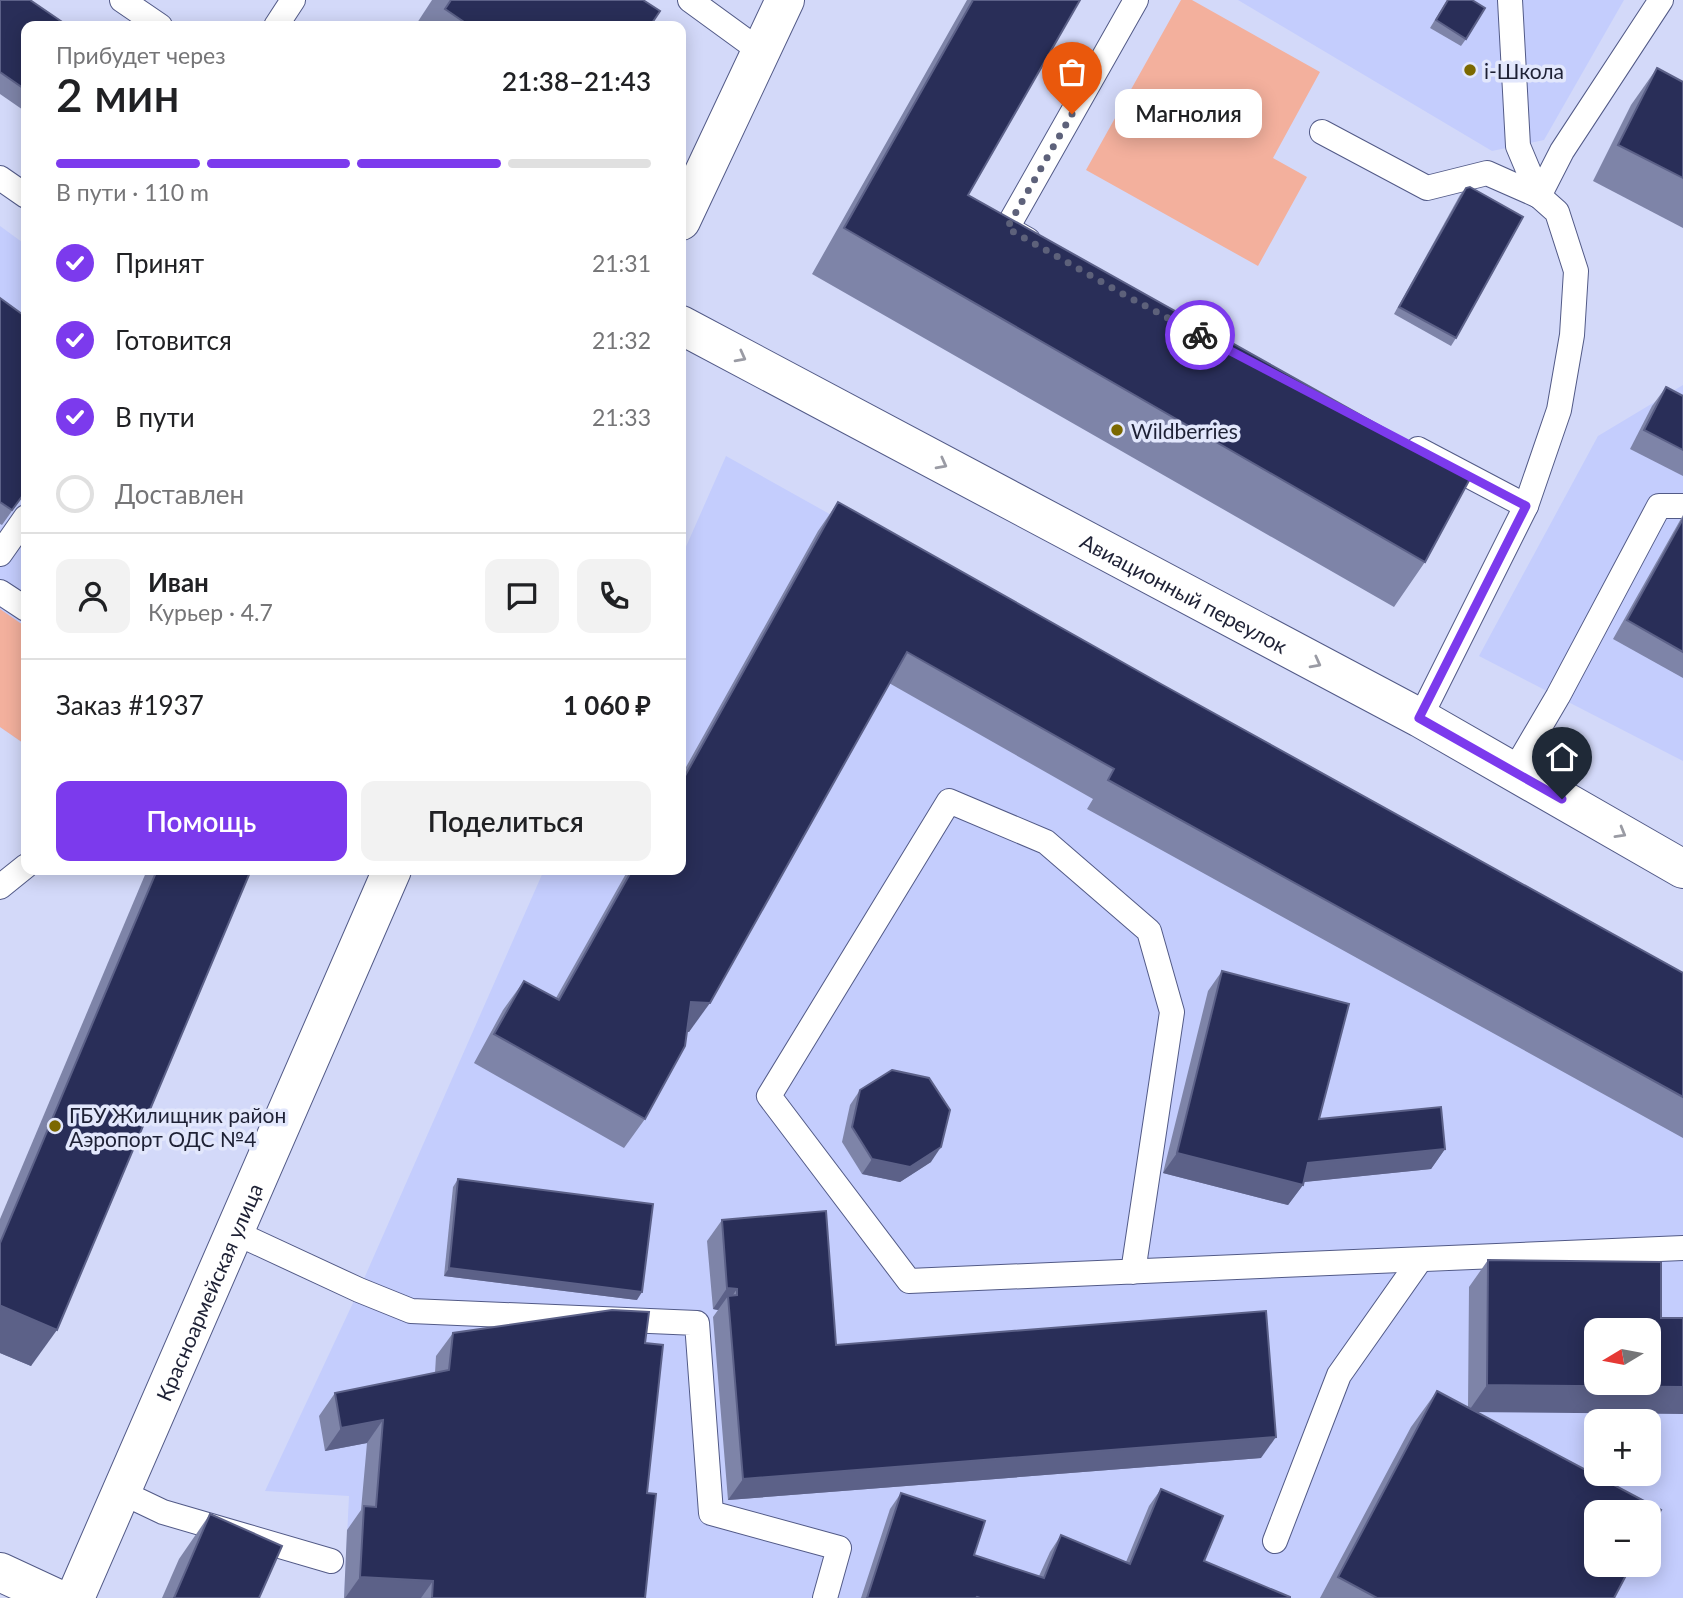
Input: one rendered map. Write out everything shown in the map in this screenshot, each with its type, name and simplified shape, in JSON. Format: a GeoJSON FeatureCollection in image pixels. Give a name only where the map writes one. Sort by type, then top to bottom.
{"type":"FeatureCollection","features":[{"type":"Feature","properties":{"kind":"street"},"geometry":{"type":"LineString","coordinates":[[686,211],[785,0]]}},
{"type":"Feature","properties":{"kind":"street","name":"Авиационный переулок"},"geometry":{"type":"LineString","coordinates":[[686,328],[1419,718],[1683,869]]}},
{"type":"Feature","properties":{"kind":"street","name":"Красноармейская улица"},"geometry":{"type":"LineString","coordinates":[[75,1598],[390,875]]}},
{"type":"Feature","properties":{"kind":"street"},"geometry":{"type":"LineString","coordinates":[[0,1572],[56,1598]]}},
{"type":"Feature","properties":{"kind":"lane"},"geometry":{"type":"LineString","coordinates":[[122,0],[153,21]]}},
{"type":"Feature","properties":{"kind":"lane"},"geometry":{"type":"LineString","coordinates":[[279,21],[293,0]]}},
{"type":"Feature","properties":{"kind":"lane"},"geometry":{"type":"LineString","coordinates":[[690,0],[760,51]]}},
{"type":"Feature","properties":{"kind":"lane"},"geometry":{"type":"LineString","coordinates":[[1052,254],[1007,228],[1136,0]]}},
{"type":"Feature","properties":{"kind":"lane"},"geometry":{"type":"LineString","coordinates":[[1510,0],[1518,146],[1539,196]]}},
{"type":"Feature","properties":{"kind":"lane"},"geometry":{"type":"LineString","coordinates":[[1539,196],[1562,152],[1661,0]]}},
{"type":"Feature","properties":{"kind":"lane"},"geometry":{"type":"LineString","coordinates":[[1322,132],[1427,188],[1486,173],[1539,196],[1557,212],[1576,271],[1572,335],[1559,410],[1526,506],[1419,718]]}},
{"type":"Feature","properties":{"kind":"lane"},"geometry":{"type":"LineString","coordinates":[[0,178],[21,193]]}},
{"type":"Feature","properties":{"kind":"lane"},"geometry":{"type":"LineString","coordinates":[[1398,438],[1526,506]]}},
{"type":"Feature","properties":{"kind":"lane"},"geometry":{"type":"LineString","coordinates":[[1514,771],[1558,696],[1659,506],[1683,506]]}},
{"type":"Feature","properties":{"kind":"lane"},"geometry":{"type":"LineString","coordinates":[[0,554],[21,524]]}},
{"type":"Feature","properties":{"kind":"lane"},"geometry":{"type":"LineString","coordinates":[[0,592],[21,606]]}},
{"type":"Feature","properties":{"kind":"lane"},"geometry":{"type":"LineString","coordinates":[[1133,1272],[1172,1012],[1149,931],[1046,842],[949,801],[769,1096],[909,1281],[1133,1272],[1420,1260],[1683,1248]]}},
{"type":"Feature","properties":{"kind":"lane"},"geometry":{"type":"LineString","coordinates":[[0,887],[21,870]]}},
{"type":"Feature","properties":{"kind":"lane"},"geometry":{"type":"LineString","coordinates":[[234,1232],[411,1311],[697,1323],[711,1513],[839,1548],[825,1598]]}},
{"type":"Feature","properties":{"kind":"lane"},"geometry":{"type":"LineString","coordinates":[[1275,1541],[1339,1375],[1420,1260]]}},
{"type":"Feature","properties":{"kind":"lane"},"geometry":{"type":"LineString","coordinates":[[121,1492],[163,1512],[331,1562]]}},
{"type":"Feature","properties":{"kind":"shaded area"},"geometry":{"type":"Polygon","coordinates":[[[1181,0],[1192,0],[1320,72],[1273,158],[1307,177],[1258,266],[1086,170],[1181,0]]]}},
{"type":"Feature","properties":{"kind":"shaded area","name":"i-Школа"},"geometry":{"type":"Polygon","coordinates":[[[1238,0],[1624,0],[1544,140],[1492,151],[1238,0]]]}},
{"type":"Feature","properties":{"kind":"shaded area"},"geometry":{"type":"Polygon","coordinates":[[[0,226],[21,241],[21,742],[0,727],[0,226]]]}},
{"type":"Feature","properties":{"kind":"shaded area"},"geometry":{"type":"Polygon","coordinates":[[[1683,385],[1683,761],[1479,656],[1598,436],[1683,385]]]}},
{"type":"Feature","properties":{"kind":"shaded area"},"geometry":{"type":"Polygon","coordinates":[[[726,456],[1683,992],[1683,1598],[344,1598],[349,1496],[265,1491],[359,1290],[542,875],[686,875],[686,547],[726,456]]]}},
{"type":"Feature","properties":{"kind":"shaded area"},"geometry":{"type":"Polygon","coordinates":[[[0,609],[21,624],[21,742],[0,727],[0,609]]]}},
{"type":"Feature","properties":{"kind":"building"},"geometry":{"type":"Polygon","coordinates":[[[0,0],[30,0],[61,21],[21,21],[21,87],[0,72],[0,0]]]}},
{"type":"Feature","properties":{"kind":"building"},"geometry":{"type":"Polygon","coordinates":[[[451,0],[643,0],[660,11],[653,21],[463,21],[445,9],[451,0]]]}},
{"type":"Feature","properties":{"kind":"building"},"geometry":{"type":"Polygon","coordinates":[[[973,0],[1080,0],[968,195],[1471,477],[1425,562],[844,228],[973,0]]]}},
{"type":"Feature","properties":{"kind":"building"},"geometry":{"type":"Polygon","coordinates":[[[1448,0],[1472,0],[1485,8],[1466,39],[1436,20],[1448,0]]]}},
{"type":"Feature","properties":{"kind":"building"},"geometry":{"type":"Polygon","coordinates":[[[1657,68],[1683,82],[1683,178],[1618,145],[1657,68]]]}},
{"type":"Feature","properties":{"kind":"building"},"geometry":{"type":"Polygon","coordinates":[[[1470,187],[1523,217],[1456,338],[1399,307],[1466,188],[1470,187]]]}},
{"type":"Feature","properties":{"kind":"building"},"geometry":{"type":"Polygon","coordinates":[[[0,298],[21,313],[21,498],[12,510],[0,502],[0,298]]]}},
{"type":"Feature","properties":{"kind":"building"},"geometry":{"type":"Polygon","coordinates":[[[1666,387],[1683,396],[1683,450],[1644,430],[1666,387]]]}},
{"type":"Feature","properties":{"kind":"building"},"geometry":{"type":"Polygon","coordinates":[[[838,502],[1683,973],[1683,1097],[1108,780],[1114,769],[907,652],[710,1003],[691,1002],[685,1046],[645,1119],[494,1034],[524,981],[559,1000],[629,875],[686,875],[686,774],[838,502]]]}},
{"type":"Feature","properties":{"kind":"building"},"geometry":{"type":"Polygon","coordinates":[[[1683,519],[1683,652],[1627,620],[1683,519]]]}},
{"type":"Feature","properties":{"kind":"building"},"geometry":{"type":"Polygon","coordinates":[[[155,875],[249,875],[57,1330],[1,1306],[0,1310],[0,1243],[155,875]]]}},
{"type":"Feature","properties":{"kind":"building"},"geometry":{"type":"Polygon","coordinates":[[[1222,971],[1349,1004],[1319,1119],[1441,1107],[1445,1149],[1308,1163],[1303,1185],[1177,1153],[1222,971]]]}},
{"type":"Feature","properties":{"kind":"building"},"geometry":{"type":"Polygon","coordinates":[[[892,1070],[929,1078],[950,1110],[941,1147],[910,1167],[872,1159],[852,1127],[860,1090],[892,1070]]]}},
{"type":"Feature","properties":{"kind":"building"},"geometry":{"type":"Polygon","coordinates":[[[458,1179],[653,1204],[642,1292],[449,1268],[458,1179]]]}},
{"type":"Feature","properties":{"kind":"building"},"geometry":{"type":"Polygon","coordinates":[[[826,1211],[836,1345],[1266,1311],[1276,1437],[743,1479],[728,1296],[737,1295],[737,1289],[727,1288],[722,1220],[826,1211]]]}},
{"type":"Feature","properties":{"kind":"building"},"geometry":{"type":"Polygon","coordinates":[[[1488,1260],[1661,1262],[1661,1318],[1584,1318],[1584,1386],[1487,1385],[1488,1260]]]}},
{"type":"Feature","properties":{"kind":"building"},"geometry":{"type":"Polygon","coordinates":[[[612,1310],[649,1312],[645,1343],[663,1345],[647,1493],[656,1494],[645,1598],[432,1598],[433,1581],[360,1577],[364,1506],[376,1507],[383,1420],[341,1428],[335,1393],[449,1370],[453,1333],[612,1310]]]}},
{"type":"Feature","properties":{"kind":"building"},"geometry":{"type":"Polygon","coordinates":[[[1661,1318],[1683,1318],[1683,1387],[1661,1387],[1661,1318]]]}},
{"type":"Feature","properties":{"kind":"building"},"geometry":{"type":"Polygon","coordinates":[[[1437,1391],[1584,1469],[1584,1486],[1616,1486],[1642,1500],[1584,1500],[1584,1577],[1625,1577],[1614,1598],[1377,1598],[1338,1577],[1437,1391]]]}},
{"type":"Feature","properties":{"kind":"building"},"geometry":{"type":"Polygon","coordinates":[[[1161,1489],[1223,1516],[1204,1561],[1290,1598],[867,1598],[901,1493],[985,1521],[974,1555],[1044,1578],[1061,1535],[1130,1564],[1161,1489]]]}},
{"type":"Feature","properties":{"kind":"building"},"geometry":{"type":"Polygon","coordinates":[[[210,1514],[282,1546],[259,1598],[174,1598],[210,1514]]]}},
{"type":"Feature","properties":{"kind":"way so far"},"geometry":{"type":"LineString","coordinates":[[1072,114],[1007,228],[1200,335]]}},
{"type":"Feature","properties":{"kind":"place","name":"i-Школа"},"geometry":{"type":"Point","coordinates":[1470,70]}},
{"type":"Feature","properties":{"kind":"place","name":"Магнолия"},"geometry":{"type":"Point","coordinates":[1072,114]}},
{"type":"Feature","properties":{"kind":"place","name":"Wildberries"},"geometry":{"type":"Point","coordinates":[1117,430]}},
{"type":"Feature","properties":{"kind":"place","name":"ГБУ Жилищник район Аэропорт ОДС №4"},"geometry":{"type":"Point","coordinates":[55,1126]}},
{"type":"Feature","properties":{"kind":"route"},"geometry":{"type":"LineString","coordinates":[[1200,335],[1526,506],[1419,718],[1562,799]]}}]}
